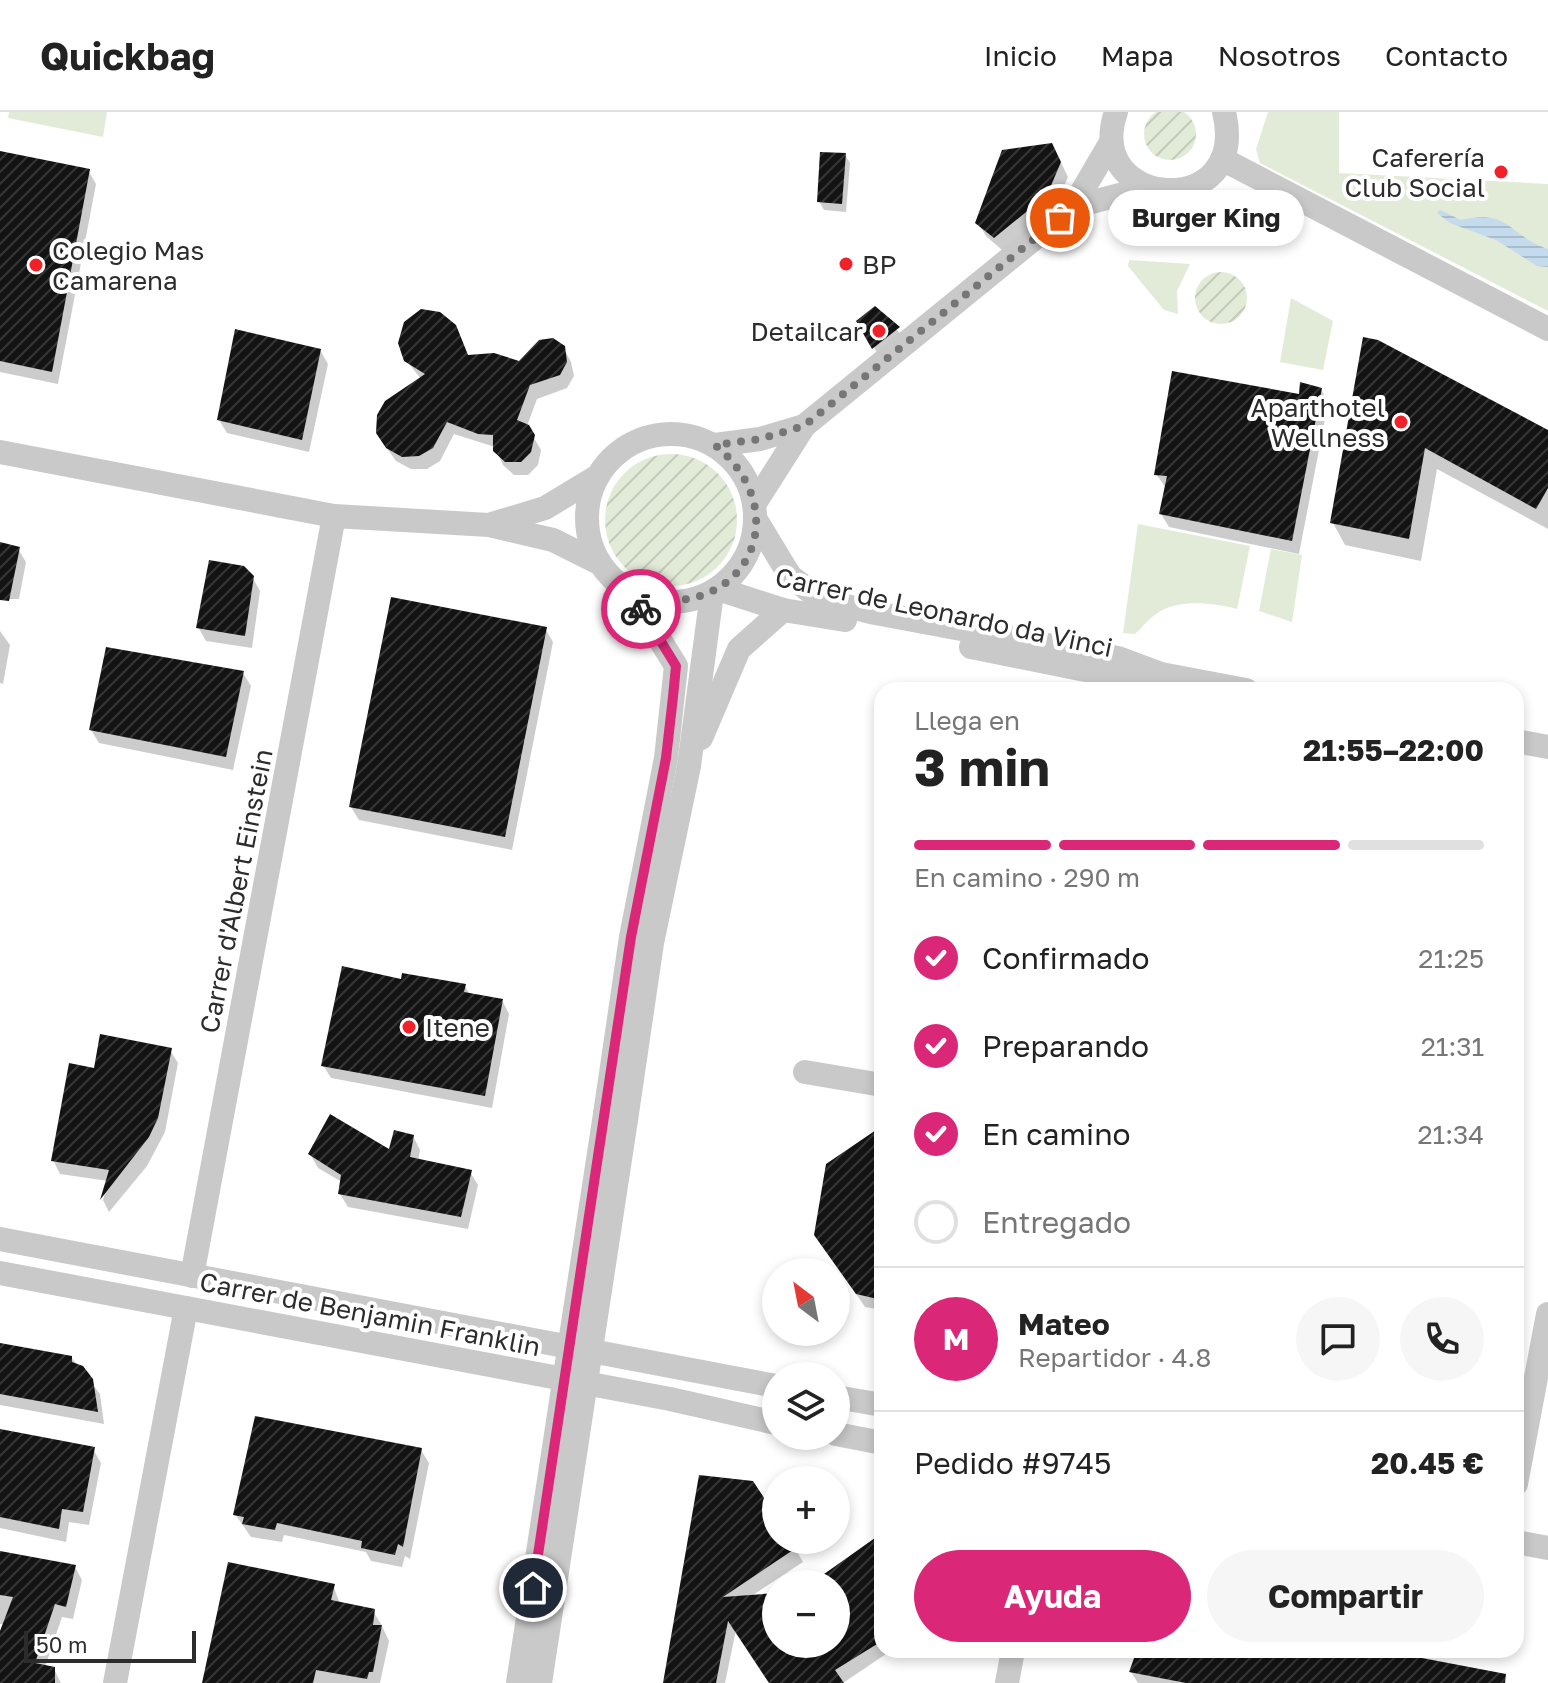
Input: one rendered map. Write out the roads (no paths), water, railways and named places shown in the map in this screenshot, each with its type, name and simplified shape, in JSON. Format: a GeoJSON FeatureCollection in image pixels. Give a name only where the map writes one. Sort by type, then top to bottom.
{"type":"FeatureCollection","features":[{"type":"Feature","properties":{"kind":"street"},"geometry":{"type":"LineString","coordinates":[[632,594],[686,602],[715,591],[738,571],[751,547],[756,511],[804,426],[1073,207],[1111,142],[1116,112]]}},
{"type":"Feature","properties":{"kind":"street"},"geometry":{"type":"LineString","coordinates":[[1073,207],[1146,188],[1164,192],[1198,185],[1212,174],[1228,144],[1224,112]]}},
{"type":"Feature","properties":{"kind":"street"},"geometry":{"type":"LineString","coordinates":[[1111,142],[1124,169],[1146,188]]}},
{"type":"Feature","properties":{"kind":"street"},"geometry":{"type":"LineString","coordinates":[[1222,159],[1548,329]]}},
{"type":"Feature","properties":{"kind":"street"},"geometry":{"type":"LineString","coordinates":[[715,445],[760,439],[804,426]]}},
{"type":"Feature","properties":{"kind":"street"},"geometry":{"type":"LineString","coordinates":[[540,1683],[616,1117],[631,937],[666,758],[676,666],[632,594],[614,581],[599,563],[590,542],[586,520],[589,497],[598,476],[615,455],[638,440],[664,434],[690,436],[715,445],[734,461],[747,480],[756,511]]}},
{"type":"Feature","properties":{"kind":"street"},"geometry":{"type":"LineString","coordinates":[[0,452],[334,516],[489,525],[553,540],[599,563]]}},
{"type":"Feature","properties":{"kind":"street"},"geometry":{"type":"LineString","coordinates":[[489,525],[545,508],[598,476]]}},
{"type":"Feature","properties":{"kind":"street","name":"Carrer de Leonardo da Vinci"},"geometry":{"type":"LineString","coordinates":[[756,511],[790,576],[820,599],[870,612],[1118,658],[1185,682]]}},
{"type":"Feature","properties":{"kind":"street","name":"Carrer d'Albert Einstein"},"geometry":{"type":"LineString","coordinates":[[192,1276],[334,516]]}},
{"type":"Feature","properties":{"kind":"street"},"geometry":{"type":"LineString","coordinates":[[518,1683],[616,1117],[689,766],[715,591]]}},
{"type":"Feature","properties":{"kind":"street","name":"Carrer de Leonardo da Vinci"},"geometry":{"type":"LineString","coordinates":[[715,591],[783,610],[826,615],[1120,677],[1161,674]]}},
{"type":"Feature","properties":{"kind":"street"},"geometry":{"type":"LineString","coordinates":[[689,766],[739,649],[783,610]]}},
{"type":"Feature","properties":{"kind":"street"},"geometry":{"type":"LineString","coordinates":[[1524,742],[1548,747]]}},
{"type":"Feature","properties":{"kind":"street"},"geometry":{"type":"LineString","coordinates":[[805,1072],[874,1084]]}},
{"type":"Feature","properties":{"kind":"street","name":"Carrer de Benjamin Franklin"},"geometry":{"type":"LineString","coordinates":[[0,1239],[762,1383]]}},
{"type":"Feature","properties":{"kind":"street","name":"Carrer de Benjamin Franklin"},"geometry":{"type":"LineString","coordinates":[[0,1273],[670,1399],[762,1420]]}},
{"type":"Feature","properties":{"kind":"street"},"geometry":{"type":"LineString","coordinates":[[115,1683],[186,1308]]}},
{"type":"Feature","properties":{"kind":"street"},"geometry":{"type":"LineString","coordinates":[[1524,1442],[1548,1314]]}},
{"type":"Feature","properties":{"kind":"street"},"geometry":{"type":"LineString","coordinates":[[850,1399],[874,1404]]}},
{"type":"Feature","properties":{"kind":"street"},"geometry":{"type":"LineString","coordinates":[[850,1437],[874,1441]]}},
{"type":"Feature","properties":{"kind":"street"},"geometry":{"type":"LineString","coordinates":[[1524,1544],[1548,1548]]}},
{"type":"Feature","properties":{"kind":"street"},"geometry":{"type":"LineString","coordinates":[[1007,1683],[1012,1658]]}},
{"type":"Feature","properties":{"kind":"water"},"geometry":{"type":"Polygon","coordinates":[[[1440,210],[1461,220],[1490,218],[1508,225],[1548,249],[1548,267],[1537,266],[1496,240],[1450,223],[1437,213],[1440,210]]]}},
{"type":"Feature","properties":{"kind":"place","name":"Caferería Club Social"},"geometry":{"type":"Point","coordinates":[1501,172]}},
{"type":"Feature","properties":{"kind":"place","name":"Burger King"},"geometry":{"type":"Point","coordinates":[1060,218]}},
{"type":"Feature","properties":{"kind":"place","name":"BP"},"geometry":{"type":"Point","coordinates":[846,264]}},
{"type":"Feature","properties":{"kind":"place","name":"Colegio Mas Camarena"},"geometry":{"type":"Point","coordinates":[36,265]}},
{"type":"Feature","properties":{"kind":"place","name":"Detailcar"},"geometry":{"type":"Point","coordinates":[879,331]}},
{"type":"Feature","properties":{"kind":"place","name":"Aparthotel Wellness"},"geometry":{"type":"Point","coordinates":[1401,422]}},
{"type":"Feature","properties":{"kind":"place","name":"Itene"},"geometry":{"type":"Point","coordinates":[409,1027]}}]}
